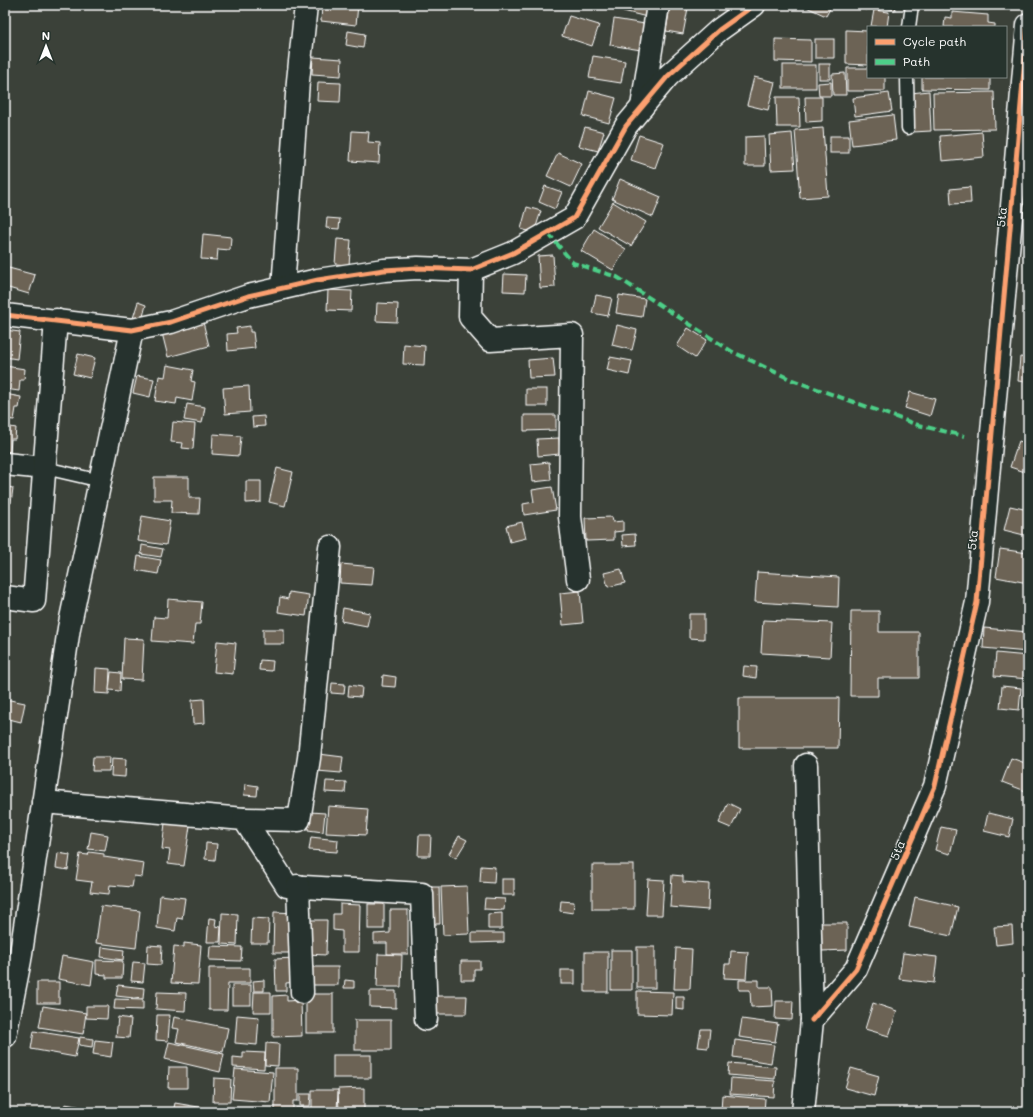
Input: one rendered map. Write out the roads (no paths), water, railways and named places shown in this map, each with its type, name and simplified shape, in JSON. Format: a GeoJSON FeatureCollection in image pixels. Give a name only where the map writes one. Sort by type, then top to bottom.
{"type":"FeatureCollection","features":[{"type":"Feature","properties":{"kind":"street"},"geometry":{"type":"LineString","coordinates":[[283,288],[298,81],[306,5]]}},
{"type":"Feature","properties":{"kind":"street"},"geometry":{"type":"LineString","coordinates":[[642,107],[658,5]]}},
{"type":"Feature","properties":{"kind":"street"},"geometry":{"type":"LineString","coordinates":[[5,315],[132,330],[172,322],[248,296],[318,280],[384,270],[418,268],[471,270],[513,253],[574,218],[626,126],[668,76],[719,30],[754,5]]}},
{"type":"Feature","properties":{"kind":"street","name":"5ta"},"geometry":{"type":"LineString","coordinates":[[812,1020],[856,969],[936,786],[977,602],[1028,25]]}},
{"type":"Feature","properties":{"kind":"street"},"geometry":{"type":"LineString","coordinates":[[471,270],[470,317],[490,340],[572,335],[570,517],[578,579]]}},
{"type":"Feature","properties":{"kind":"street"},"geometry":{"type":"LineString","coordinates":[[5,597],[34,601],[56,320]]}},
{"type":"Feature","properties":{"kind":"street"},"geometry":{"type":"LineString","coordinates":[[5,1036],[20,960],[69,628],[132,330]]}},
{"type":"Feature","properties":{"kind":"street"},"geometry":{"type":"LineString","coordinates":[[5,464],[44,468]]}},
{"type":"Feature","properties":{"kind":"street"},"geometry":{"type":"LineString","coordinates":[[44,802],[244,820],[299,820],[309,758],[330,547]]}},
{"type":"Feature","properties":{"kind":"street"},"geometry":{"type":"LineString","coordinates":[[803,1112],[812,1020],[806,765]]}},
{"type":"Feature","properties":{"kind":"street"},"geometry":{"type":"LineString","coordinates":[[244,820],[287,886],[422,894],[426,1018]]}},
{"type":"Feature","properties":{"kind":"street"},"geometry":{"type":"LineString","coordinates":[[298,886],[302,992]]}},
{"type":"Feature","properties":{"kind":"lane"},"geometry":{"type":"LineString","coordinates":[[909,26],[912,5]]}},
{"type":"Feature","properties":{"kind":"lane"},"geometry":{"type":"LineString","coordinates":[[907,78],[908,128]]}},
{"type":"Feature","properties":{"kind":"lane"},"geometry":{"type":"LineString","coordinates":[[44,468],[100,481]]}}]}
